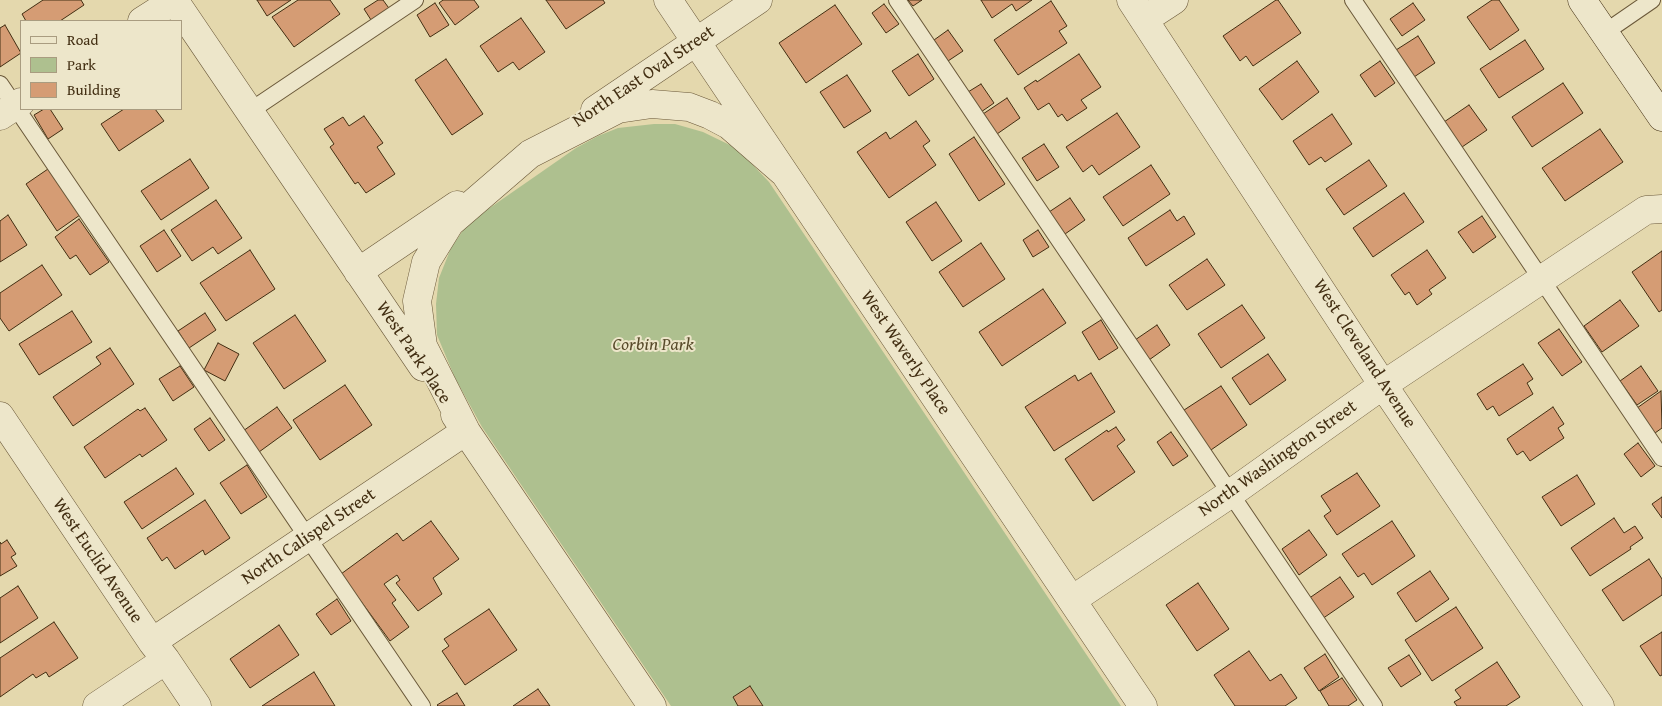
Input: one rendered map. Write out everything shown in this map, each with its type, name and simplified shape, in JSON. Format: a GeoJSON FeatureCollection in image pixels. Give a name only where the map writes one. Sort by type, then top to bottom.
{"type":"FeatureCollection","features":[{"type":"Feature","properties":{"kind":"street","name":"West Park Place"},"geometry":{"type":"LineString","coordinates":[[174,0],[652,706]]}},
{"type":"Feature","properties":{"kind":"street"},"geometry":{"type":"LineString","coordinates":[[144,20],[174,0]]}},
{"type":"Feature","properties":{"kind":"street","name":"West Waverly Place"},"geometry":{"type":"LineString","coordinates":[[668,0],[1143,706]]}},
{"type":"Feature","properties":{"kind":"street","name":"North East Oval Street"},"geometry":{"type":"LineString","coordinates":[[358,272],[695,41],[758,0]]}},
{"type":"Feature","properties":{"kind":"street"},"geometry":{"type":"LineString","coordinates":[[1138,10],[1174,0]]}},
{"type":"Feature","properties":{"kind":"street"},"geometry":{"type":"LineString","coordinates":[[1582,0],[1662,118]]}},
{"type":"Feature","properties":{"kind":"street","name":"West Cleveland Avenue"},"geometry":{"type":"LineString","coordinates":[[1138,10],[1383,385],[1600,706]]}},
{"type":"Feature","properties":{"kind":"street","name":"North East Oval Street"},"geometry":{"type":"LineString","coordinates":[[466,431],[423,346],[418,301],[426,262],[450,223],[530,154],[618,109],[652,104],[689,107],[710,115],[729,125],[783,172]]}},
{"type":"Feature","properties":{"kind":"street","name":"North Washington Street"},"geometry":{"type":"LineString","coordinates":[[1072,600],[1230,494],[1383,385],[1646,210],[1662,209]]}},
{"type":"Feature","properties":{"kind":"street","name":"West Euclid Avenue"},"geometry":{"type":"LineString","coordinates":[[0,416],[197,706]]}},
{"type":"Feature","properties":{"kind":"street","name":"North Calispel Street"},"geometry":{"type":"LineString","coordinates":[[98,706],[159,651],[308,538],[466,431]]}},
{"type":"Feature","properties":{"kind":"lane"},"geometry":{"type":"LineString","coordinates":[[250,112],[415,0]]}},
{"type":"Feature","properties":{"kind":"lane"},"geometry":{"type":"LineString","coordinates":[[897,0],[1374,706]]}},
{"type":"Feature","properties":{"kind":"lane"},"geometry":{"type":"LineString","coordinates":[[1353,0],[1662,458]]}},
{"type":"Feature","properties":{"kind":"lane"},"geometry":{"type":"LineString","coordinates":[[1604,33],[1652,0]]}},
{"type":"Feature","properties":{"kind":"lane"},"geometry":{"type":"LineString","coordinates":[[9,102],[422,706]]}},
{"type":"Feature","properties":{"kind":"green space","name":"Corbin Park"},"geometry":{"type":"Polygon","coordinates":[[[675,124],[703,132],[734,147],[769,182],[1121,706],[671,706],[482,427],[455,378],[437,335],[436,304],[439,278],[451,248],[468,223],[576,148],[598,136],[618,128],[675,124]]]}},
{"type":"Feature","properties":{"kind":"building"},"geometry":{"type":"Polygon","coordinates":[[[43,0],[81,0],[84,5],[62,20],[25,20],[22,14],[43,0]]]}},
{"type":"Feature","properties":{"kind":"building"},"geometry":{"type":"Polygon","coordinates":[[[257,0],[291,0],[267,16],[257,0]]]}},
{"type":"Feature","properties":{"kind":"building"},"geometry":{"type":"Polygon","coordinates":[[[298,0],[330,0],[340,14],[294,47],[272,17],[298,0]]]}},
{"type":"Feature","properties":{"kind":"building"},"geometry":{"type":"Polygon","coordinates":[[[378,0],[383,0],[391,11],[373,23],[364,9],[378,0]]]}},
{"type":"Feature","properties":{"kind":"building"},"geometry":{"type":"Polygon","coordinates":[[[443,0],[474,0],[479,7],[455,25],[439,3],[443,0]]]}},
{"type":"Feature","properties":{"kind":"building"},"geometry":{"type":"Polygon","coordinates":[[[546,0],[603,0],[605,3],[566,29],[546,0]]]}},
{"type":"Feature","properties":{"kind":"building"},"geometry":{"type":"Polygon","coordinates":[[[908,0],[922,0],[913,6],[908,0]]]}},
{"type":"Feature","properties":{"kind":"building"},"geometry":{"type":"Polygon","coordinates":[[[981,0],[1032,0],[1016,11],[1012,4],[992,18],[981,0]]]}},
{"type":"Feature","properties":{"kind":"building"},"geometry":{"type":"Polygon","coordinates":[[[1278,0],[1301,33],[1253,66],[1246,56],[1240,61],[1223,36],[1278,0]]]}},
{"type":"Feature","properties":{"kind":"building"},"geometry":{"type":"Polygon","coordinates":[[[1492,0],[1499,0],[1519,30],[1490,50],[1467,17],[1492,0]]]}},
{"type":"Feature","properties":{"kind":"building"},"geometry":{"type":"Polygon","coordinates":[[[1051,1],[1067,26],[1059,31],[1067,43],[1018,75],[994,40],[1051,1]]]}},
{"type":"Feature","properties":{"kind":"building"},"geometry":{"type":"Polygon","coordinates":[[[435,3],[449,25],[430,37],[417,15],[435,3]]]}},
{"type":"Feature","properties":{"kind":"building"},"geometry":{"type":"Polygon","coordinates":[[[1413,3],[1425,20],[1402,36],[1390,19],[1413,3]]]}},
{"type":"Feature","properties":{"kind":"building"},"geometry":{"type":"Polygon","coordinates":[[[884,4],[899,24],[886,33],[872,13],[884,4]]]}},
{"type":"Feature","properties":{"kind":"building"},"geometry":{"type":"Polygon","coordinates":[[[835,5],[862,44],[806,83],[779,43],[835,5]]]}},
{"type":"Feature","properties":{"kind":"building"},"geometry":{"type":"Polygon","coordinates":[[[521,18],[545,52],[519,70],[513,62],[498,72],[480,46],[521,18]]]}},
{"type":"Feature","properties":{"kind":"building"},"geometry":{"type":"Polygon","coordinates":[[[5,25],[20,54],[0,67],[0,28],[5,25]]]}},
{"type":"Feature","properties":{"kind":"building"},"geometry":{"type":"Polygon","coordinates":[[[948,30],[963,51],[948,61],[934,40],[948,30]]]}},
{"type":"Feature","properties":{"kind":"building"},"geometry":{"type":"Polygon","coordinates":[[[1418,36],[1435,63],[1414,77],[1396,50],[1418,36]]]}},
{"type":"Feature","properties":{"kind":"building"},"geometry":{"type":"Polygon","coordinates":[[[1525,40],[1544,69],[1499,98],[1480,69],[1525,40]]]}},
{"type":"Feature","properties":{"kind":"building"},"geometry":{"type":"Polygon","coordinates":[[[918,54],[934,79],[909,96],[892,71],[918,54]]]}},
{"type":"Feature","properties":{"kind":"building"},"geometry":{"type":"Polygon","coordinates":[[[1079,54],[1101,87],[1081,100],[1087,108],[1067,121],[1062,114],[1058,117],[1049,103],[1038,110],[1024,88],[1036,80],[1037,82],[1079,54]]]}},
{"type":"Feature","properties":{"kind":"building"},"geometry":{"type":"Polygon","coordinates":[[[446,59],[483,114],[452,135],[415,80],[446,59]]]}},
{"type":"Feature","properties":{"kind":"building"},"geometry":{"type":"Polygon","coordinates":[[[1297,61],[1319,92],[1282,120],[1259,89],[1297,61]]]}},
{"type":"Feature","properties":{"kind":"building"},"geometry":{"type":"Polygon","coordinates":[[[1380,61],[1395,83],[1375,97],[1360,75],[1380,61]]]}},
{"type":"Feature","properties":{"kind":"building"},"geometry":{"type":"Polygon","coordinates":[[[847,75],[871,111],[844,128],[820,92],[847,75]]]}},
{"type":"Feature","properties":{"kind":"building"},"geometry":{"type":"Polygon","coordinates":[[[1563,83],[1583,113],[1532,147],[1512,117],[1563,83]]]}},
{"type":"Feature","properties":{"kind":"building"},"geometry":{"type":"Polygon","coordinates":[[[981,84],[994,103],[981,112],[968,92],[981,84]]]}},
{"type":"Feature","properties":{"kind":"building"},"geometry":{"type":"Polygon","coordinates":[[[1007,98],[1020,118],[997,134],[983,114],[1007,98]]]}},
{"type":"Feature","properties":{"kind":"building"},"geometry":{"type":"Polygon","coordinates":[[[1469,105],[1487,130],[1462,147],[1444,122],[1469,105]]]}},
{"type":"Feature","properties":{"kind":"building"},"geometry":{"type":"Polygon","coordinates":[[[42,110],[51,110],[63,129],[48,139],[34,115],[42,110]]]}},
{"type":"Feature","properties":{"kind":"building"},"geometry":{"type":"Polygon","coordinates":[[[122,110],[156,110],[164,121],[119,151],[101,124],[122,110]]]}},
{"type":"Feature","properties":{"kind":"building"},"geometry":{"type":"Polygon","coordinates":[[[1117,113],[1140,147],[1099,175],[1092,165],[1083,172],[1066,147],[1117,113]]]}},
{"type":"Feature","properties":{"kind":"building"},"geometry":{"type":"Polygon","coordinates":[[[1332,114],[1352,144],[1325,162],[1321,157],[1309,165],[1293,141],[1332,114]]]}},
{"type":"Feature","properties":{"kind":"building"},"geometry":{"type":"Polygon","coordinates":[[[364,116],[383,143],[377,147],[395,174],[366,193],[358,182],[355,184],[330,147],[334,144],[324,129],[343,117],[349,126],[364,116]]]}},
{"type":"Feature","properties":{"kind":"building"},"geometry":{"type":"Polygon","coordinates":[[[916,121],[930,141],[923,146],[936,165],[889,198],[857,152],[886,132],[890,139],[916,121]]]}},
{"type":"Feature","properties":{"kind":"building"},"geometry":{"type":"Polygon","coordinates":[[[1600,129],[1623,162],[1565,201],[1542,168],[1600,129]]]}},
{"type":"Feature","properties":{"kind":"building"},"geometry":{"type":"Polygon","coordinates":[[[974,137],[1005,184],[979,201],[949,154],[974,137]]]}},
{"type":"Feature","properties":{"kind":"building"},"geometry":{"type":"Polygon","coordinates":[[[1044,144],[1059,167],[1037,181],[1022,158],[1044,144]]]}},
{"type":"Feature","properties":{"kind":"building"},"geometry":{"type":"Polygon","coordinates":[[[190,159],[209,188],[161,220],[141,191],[190,159]]]}},
{"type":"Feature","properties":{"kind":"building"},"geometry":{"type":"Polygon","coordinates":[[[1369,160],[1387,186],[1344,215],[1326,189],[1369,160]]]}},
{"type":"Feature","properties":{"kind":"building"},"geometry":{"type":"Polygon","coordinates":[[[1151,165],[1170,194],[1123,226],[1103,197],[1151,165]]]}},
{"type":"Feature","properties":{"kind":"building"},"geometry":{"type":"Polygon","coordinates":[[[48,169],[80,215],[57,231],[26,184],[48,169]]]}},
{"type":"Feature","properties":{"kind":"building"},"geometry":{"type":"Polygon","coordinates":[[[1404,193],[1424,222],[1373,257],[1353,228],[1404,193]]]}},
{"type":"Feature","properties":{"kind":"building"},"geometry":{"type":"Polygon","coordinates":[[[1070,198],[1085,220],[1065,234],[1049,212],[1070,198]]]}},
{"type":"Feature","properties":{"kind":"building"},"geometry":{"type":"Polygon","coordinates":[[[216,200],[242,238],[218,254],[213,247],[192,261],[171,230],[216,200]]]}},
{"type":"Feature","properties":{"kind":"building"},"geometry":{"type":"Polygon","coordinates":[[[936,202],[962,241],[932,261],[906,222],[936,202]]]}},
{"type":"Feature","properties":{"kind":"building"},"geometry":{"type":"Polygon","coordinates":[[[1170,210],[1177,221],[1184,216],[1195,234],[1146,266],[1128,238],[1170,210]]]}},
{"type":"Feature","properties":{"kind":"building"},"geometry":{"type":"Polygon","coordinates":[[[8,215],[27,245],[0,262],[0,221],[8,215]]]}},
{"type":"Feature","properties":{"kind":"building"},"geometry":{"type":"Polygon","coordinates":[[[1482,216],[1496,237],[1473,253],[1458,232],[1482,216]]]}},
{"type":"Feature","properties":{"kind":"building"},"geometry":{"type":"Polygon","coordinates":[[[79,219],[109,262],[90,275],[76,255],[70,259],[55,237],[79,219]]]}},
{"type":"Feature","properties":{"kind":"building"},"geometry":{"type":"Polygon","coordinates":[[[164,230],[181,256],[157,272],[140,246],[164,230]]]}},
{"type":"Feature","properties":{"kind":"building"},"geometry":{"type":"Polygon","coordinates":[[[1038,230],[1049,247],[1033,257],[1023,240],[1038,230]]]}},
{"type":"Feature","properties":{"kind":"building"},"geometry":{"type":"Polygon","coordinates":[[[981,243],[1005,279],[963,307],[939,272],[981,243]]]}},
{"type":"Feature","properties":{"kind":"building"},"geometry":{"type":"Polygon","coordinates":[[[250,250],[275,289],[226,321],[200,283],[250,250]]]}},
{"type":"Feature","properties":{"kind":"building"},"geometry":{"type":"Polygon","coordinates":[[[1427,250],[1446,278],[1429,290],[1432,294],[1417,305],[1409,292],[1405,295],[1391,275],[1427,250]]]}},
{"type":"Feature","properties":{"kind":"building"},"geometry":{"type":"Polygon","coordinates":[[[1662,251],[1662,310],[1659,312],[1632,272],[1662,251]]]}},
{"type":"Feature","properties":{"kind":"building"},"geometry":{"type":"Polygon","coordinates":[[[1207,259],[1225,285],[1187,310],[1169,285],[1207,259]]]}},
{"type":"Feature","properties":{"kind":"building"},"geometry":{"type":"Polygon","coordinates":[[[42,265],[62,295],[9,331],[0,318],[0,293],[42,265]]]}},
{"type":"Feature","properties":{"kind":"building"},"geometry":{"type":"Polygon","coordinates":[[[1043,289],[1066,323],[1002,366],[979,332],[1043,289]]]}},
{"type":"Feature","properties":{"kind":"building"},"geometry":{"type":"Polygon","coordinates":[[[1620,300],[1639,326],[1602,352],[1584,326],[1620,300]]]}},
{"type":"Feature","properties":{"kind":"building"},"geometry":{"type":"Polygon","coordinates":[[[1242,305],[1265,338],[1221,368],[1198,334],[1242,305]]]}},
{"type":"Feature","properties":{"kind":"building"},"geometry":{"type":"Polygon","coordinates":[[[72,311],[92,342],[39,375],[19,344],[72,311]]]}},
{"type":"Feature","properties":{"kind":"building"},"geometry":{"type":"Polygon","coordinates":[[[205,313],[216,330],[189,348],[178,331],[205,313]]]}},
{"type":"Feature","properties":{"kind":"building"},"geometry":{"type":"Polygon","coordinates":[[[295,315],[326,361],[284,389],[253,343],[295,315]]]}},
{"type":"Feature","properties":{"kind":"building"},"geometry":{"type":"Polygon","coordinates":[[[1101,320],[1118,348],[1099,360],[1082,332],[1101,320]]]}},
{"type":"Feature","properties":{"kind":"building"},"geometry":{"type":"Polygon","coordinates":[[[1157,325],[1170,345],[1149,360],[1135,340],[1157,325]]]}},
{"type":"Feature","properties":{"kind":"building"},"geometry":{"type":"Polygon","coordinates":[[[1559,329],[1582,362],[1562,376],[1538,343],[1559,329]]]}},
{"type":"Feature","properties":{"kind":"building"},"geometry":{"type":"Polygon","coordinates":[[[218,343],[239,354],[225,381],[204,370],[218,343]]]}},
{"type":"Feature","properties":{"kind":"building"},"geometry":{"type":"Polygon","coordinates":[[[110,348],[134,384],[73,426],[53,397],[101,364],[96,357],[110,348]]]}},
{"type":"Feature","properties":{"kind":"building"},"geometry":{"type":"Polygon","coordinates":[[[1268,354],[1286,380],[1250,405],[1232,378],[1268,354]]]}},
{"type":"Feature","properties":{"kind":"building"},"geometry":{"type":"Polygon","coordinates":[[[1523,364],[1533,379],[1527,383],[1533,394],[1499,416],[1493,406],[1487,410],[1477,394],[1523,364]]]}},
{"type":"Feature","properties":{"kind":"building"},"geometry":{"type":"Polygon","coordinates":[[[180,366],[194,387],[173,401],[159,379],[180,366]]]}},
{"type":"Feature","properties":{"kind":"building"},"geometry":{"type":"Polygon","coordinates":[[[1641,366],[1658,391],[1637,405],[1620,381],[1641,366]]]}},
{"type":"Feature","properties":{"kind":"building"},"geometry":{"type":"Polygon","coordinates":[[[1091,373],[1115,412],[1054,451],[1025,407],[1075,375],[1078,381],[1091,373]]]}},
{"type":"Feature","properties":{"kind":"building"},"geometry":{"type":"Polygon","coordinates":[[[345,385],[372,425],[320,460],[293,420],[345,385]]]}},
{"type":"Feature","properties":{"kind":"building"},"geometry":{"type":"Polygon","coordinates":[[[1221,386],[1247,425],[1208,452],[1181,412],[1221,386]]]}},
{"type":"Feature","properties":{"kind":"building"},"geometry":{"type":"Polygon","coordinates":[[[1661,391],[1662,428],[1655,433],[1637,408],[1661,391]]]}},
{"type":"Feature","properties":{"kind":"building"},"geometry":{"type":"Polygon","coordinates":[[[277,407],[292,428],[259,452],[243,431],[277,407]]]}},
{"type":"Feature","properties":{"kind":"building"},"geometry":{"type":"Polygon","coordinates":[[[1553,407],[1564,424],[1558,428],[1564,438],[1530,461],[1523,451],[1517,455],[1507,439],[1553,407]]]}},
{"type":"Feature","properties":{"kind":"building"},"geometry":{"type":"Polygon","coordinates":[[[145,408],[167,440],[142,457],[140,454],[105,478],[84,447],[138,409],[140,411],[145,408]]]}},
{"type":"Feature","properties":{"kind":"building"},"geometry":{"type":"Polygon","coordinates":[[[210,418],[225,440],[209,451],[194,429],[210,418]]]}},
{"type":"Feature","properties":{"kind":"building"},"geometry":{"type":"Polygon","coordinates":[[[1116,427],[1125,440],[1117,446],[1135,472],[1093,501],[1065,459],[1107,430],[1108,432],[1116,427]]]}},
{"type":"Feature","properties":{"kind":"building"},"geometry":{"type":"Polygon","coordinates":[[[1171,432],[1188,456],[1173,466],[1157,442],[1171,432]]]}},
{"type":"Feature","properties":{"kind":"building"},"geometry":{"type":"Polygon","coordinates":[[[1638,443],[1655,466],[1641,477],[1624,454],[1638,443]]]}},
{"type":"Feature","properties":{"kind":"building"},"geometry":{"type":"Polygon","coordinates":[[[247,465],[267,497],[241,514],[220,483],[247,465]]]}},
{"type":"Feature","properties":{"kind":"building"},"geometry":{"type":"Polygon","coordinates":[[[176,468],[194,494],[142,529],[124,502],[176,468]]]}},
{"type":"Feature","properties":{"kind":"building"},"geometry":{"type":"Polygon","coordinates":[[[1357,473],[1380,506],[1337,535],[1324,516],[1331,511],[1321,496],[1357,473]]]}},
{"type":"Feature","properties":{"kind":"building"},"geometry":{"type":"Polygon","coordinates":[[[1577,475],[1595,504],[1561,526],[1542,497],[1577,475]]]}},
{"type":"Feature","properties":{"kind":"building"},"geometry":{"type":"Polygon","coordinates":[[[1662,497],[1662,518],[1652,504],[1662,497]]]}},
{"type":"Feature","properties":{"kind":"building"},"geometry":{"type":"Polygon","coordinates":[[[205,500],[230,538],[205,555],[203,550],[175,569],[167,557],[162,561],[147,538],[205,500]]]}},
{"type":"Feature","properties":{"kind":"building"},"geometry":{"type":"Polygon","coordinates":[[[1614,518],[1624,533],[1635,526],[1643,538],[1630,547],[1631,549],[1590,576],[1571,548],[1614,518]]]}},
{"type":"Feature","properties":{"kind":"building"},"geometry":{"type":"Polygon","coordinates":[[[431,521],[459,559],[433,578],[442,594],[418,611],[396,583],[400,580],[397,575],[384,584],[396,600],[392,603],[409,627],[390,641],[341,574],[397,533],[403,541],[431,521]]]}},
{"type":"Feature","properties":{"kind":"building"},"geometry":{"type":"Polygon","coordinates":[[[1392,521],[1415,556],[1372,585],[1364,573],[1358,577],[1342,554],[1392,521]]]}},
{"type":"Feature","properties":{"kind":"building"},"geometry":{"type":"Polygon","coordinates":[[[1309,530],[1327,555],[1299,575],[1282,549],[1309,530]]]}},
{"type":"Feature","properties":{"kind":"building"},"geometry":{"type":"Polygon","coordinates":[[[7,540],[16,554],[11,557],[17,566],[0,576],[0,542],[1,544],[7,540]]]}},
{"type":"Feature","properties":{"kind":"building"},"geometry":{"type":"Polygon","coordinates":[[[1649,559],[1662,579],[1662,595],[1623,621],[1602,590],[1649,559]]]}},
{"type":"Feature","properties":{"kind":"building"},"geometry":{"type":"Polygon","coordinates":[[[1430,571],[1449,599],[1416,622],[1397,593],[1430,571]]]}},
{"type":"Feature","properties":{"kind":"building"},"geometry":{"type":"Polygon","coordinates":[[[1340,577],[1354,597],[1322,619],[1308,599],[1340,577]]]}},
{"type":"Feature","properties":{"kind":"building"},"geometry":{"type":"Polygon","coordinates":[[[1198,583],[1229,629],[1197,651],[1166,605],[1198,583]]]}},
{"type":"Feature","properties":{"kind":"building"},"geometry":{"type":"Polygon","coordinates":[[[18,586],[38,618],[0,643],[0,598],[18,586]]]}},
{"type":"Feature","properties":{"kind":"building"},"geometry":{"type":"Polygon","coordinates":[[[337,599],[351,621],[331,635],[316,614],[337,599]]]}},
{"type":"Feature","properties":{"kind":"building"},"geometry":{"type":"Polygon","coordinates":[[[1456,607],[1483,648],[1432,681],[1405,640],[1456,607]]]}},
{"type":"Feature","properties":{"kind":"building"},"geometry":{"type":"Polygon","coordinates":[[[489,609],[517,650],[465,685],[442,651],[449,646],[444,639],[489,609]]]}},
{"type":"Feature","properties":{"kind":"building"},"geometry":{"type":"Polygon","coordinates":[[[54,622],[78,658],[49,677],[46,672],[36,678],[33,674],[0,697],[0,658],[54,622]]]}},
{"type":"Feature","properties":{"kind":"building"},"geometry":{"type":"Polygon","coordinates":[[[279,625],[299,655],[250,688],[230,659],[279,625]]]}},
{"type":"Feature","properties":{"kind":"building"},"geometry":{"type":"Polygon","coordinates":[[[1662,632],[1662,675],[1660,676],[1640,646],[1662,632]]]}},
{"type":"Feature","properties":{"kind":"building"},"geometry":{"type":"Polygon","coordinates":[[[1249,651],[1270,681],[1281,674],[1297,698],[1285,706],[1235,706],[1214,675],[1249,651]]]}},
{"type":"Feature","properties":{"kind":"building"},"geometry":{"type":"Polygon","coordinates":[[[1325,654],[1339,677],[1319,691],[1304,668],[1325,654]]]}},
{"type":"Feature","properties":{"kind":"building"},"geometry":{"type":"Polygon","coordinates":[[[1409,655],[1421,674],[1401,687],[1388,668],[1409,655]]]}},
{"type":"Feature","properties":{"kind":"building"},"geometry":{"type":"Polygon","coordinates":[[[1497,662],[1520,697],[1506,706],[1457,706],[1454,702],[1461,698],[1455,690],[1497,662]]]}},
{"type":"Feature","properties":{"kind":"building"},"geometry":{"type":"Polygon","coordinates":[[[314,672],[335,706],[262,706],[314,672]]]}},
{"type":"Feature","properties":{"kind":"building"},"geometry":{"type":"Polygon","coordinates":[[[1342,678],[1357,700],[1348,706],[1329,706],[1320,691],[1342,678]]]}},
{"type":"Feature","properties":{"kind":"building"},"geometry":{"type":"Polygon","coordinates":[[[750,686],[763,706],[738,706],[733,697],[750,686]]]}},
{"type":"Feature","properties":{"kind":"building"},"geometry":{"type":"Polygon","coordinates":[[[538,689],[550,706],[513,706],[538,689]]]}},
{"type":"Feature","properties":{"kind":"building"},"geometry":{"type":"Polygon","coordinates":[[[457,693],[465,706],[437,705],[457,693]]]}}]}
